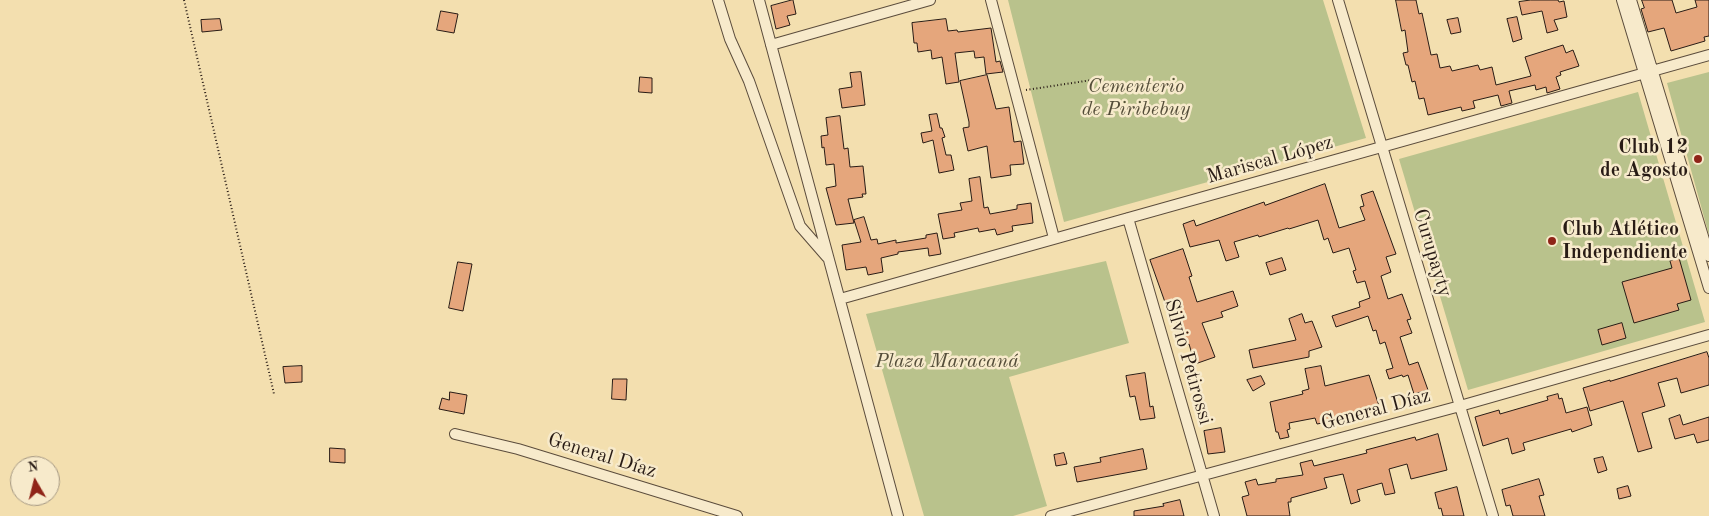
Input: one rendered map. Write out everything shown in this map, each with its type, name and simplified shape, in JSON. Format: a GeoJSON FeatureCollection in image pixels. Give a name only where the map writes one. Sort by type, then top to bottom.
{"type":"FeatureCollection","features":[{"type":"Feature","properties":{"kind":"street"},"geometry":{"type":"LineString","coordinates":[[718,0],[730,39],[749,81],[800,226],[829,258]]}},
{"type":"Feature","properties":{"kind":"street"},"geometry":{"type":"LineString","coordinates":[[759,0],[898,516]]}},
{"type":"Feature","properties":{"kind":"street"},"geometry":{"type":"LineString","coordinates":[[771,45],[930,0]]}},
{"type":"Feature","properties":{"kind":"street"},"geometry":{"type":"LineString","coordinates":[[991,0],[1054,238]]}},
{"type":"Feature","properties":{"kind":"street","name":"Curupayty"},"geometry":{"type":"LineString","coordinates":[[1338,0],[1493,516]]}},
{"type":"Feature","properties":{"kind":"street"},"geometry":{"type":"LineString","coordinates":[[1622,0],[1709,256]]}},
{"type":"Feature","properties":{"kind":"street"},"geometry":{"type":"LineString","coordinates":[[1631,0],[1648,72],[1709,288]]}},
{"type":"Feature","properties":{"kind":"street","name":"Mariscal López"},"geometry":{"type":"LineString","coordinates":[[840,299],[1709,55]]}},
{"type":"Feature","properties":{"kind":"street","name":"Silvio Petirossi"},"geometry":{"type":"LineString","coordinates":[[1128,218],[1214,516]]}},
{"type":"Feature","properties":{"kind":"street","name":"General Díaz"},"geometry":{"type":"LineString","coordinates":[[1051,516],[1460,406],[1709,335]]}},
{"type":"Feature","properties":{"kind":"street","name":"General Díaz"},"geometry":{"type":"LineString","coordinates":[[455,434],[518,449],[737,516]]}},
{"type":"Feature","properties":{"kind":"path"},"geometry":{"type":"LineString","coordinates":[[184,0],[274,394]]}},
{"type":"Feature","properties":{"kind":"path"},"geometry":{"type":"LineString","coordinates":[[1016,92],[1105,78]]}},
{"type":"Feature","properties":{"kind":"green space","name":"Cementerio de Piribebuy"},"geometry":{"type":"Polygon","coordinates":[[[1008,0],[1323,0],[1366,138],[1064,222],[1008,0]]]}},
{"type":"Feature","properties":{"kind":"green space","name":"Club 12 de Agosto"},"geometry":{"type":"Polygon","coordinates":[[[1709,72],[1709,235],[1667,83],[1709,72]]]}},
{"type":"Feature","properties":{"kind":"green space","name":"Club Atlético Independiente"},"geometry":{"type":"Polygon","coordinates":[[[1638,92],[1705,322],[1468,390],[1399,159],[1638,92]]]}},
{"type":"Feature","properties":{"kind":"green space","name":"Plaza Maracaná"},"geometry":{"type":"Polygon","coordinates":[[[1106,261],[1129,343],[1009,377],[1047,506],[1013,516],[924,516],[866,314],[1106,261]]]}},
{"type":"Feature","properties":{"kind":"building"},"geometry":{"type":"Polygon","coordinates":[[[793,0],[796,14],[787,16],[790,25],[776,29],[771,6],[793,0]]]}},
{"type":"Feature","properties":{"kind":"building"},"geometry":{"type":"Polygon","coordinates":[[[1396,0],[1416,0],[1419,14],[1422,13],[1431,55],[1437,54],[1440,68],[1450,66],[1452,71],[1478,65],[1480,70],[1492,67],[1496,85],[1531,76],[1525,57],[1563,45],[1566,53],[1573,50],[1579,66],[1560,72],[1561,75],[1556,77],[1560,89],[1547,93],[1546,87],[1536,90],[1535,85],[1509,91],[1512,103],[1501,106],[1498,95],[1473,101],[1475,108],[1462,111],[1461,107],[1428,115],[1424,98],[1419,99],[1415,81],[1412,82],[1408,65],[1406,65],[1403,53],[1408,52],[1405,30],[1402,31],[1396,0]]]}},
{"type":"Feature","properties":{"kind":"building"},"geometry":{"type":"Polygon","coordinates":[[[1531,0],[1564,1],[1567,17],[1554,20],[1558,30],[1547,33],[1542,11],[1522,15],[1519,2],[1531,0]]]}},
{"type":"Feature","properties":{"kind":"building"},"geometry":{"type":"Polygon","coordinates":[[[1642,0],[1672,0],[1676,13],[1697,7],[1695,0],[1709,0],[1709,36],[1704,37],[1705,41],[1671,51],[1664,28],[1648,32],[1641,9],[1644,8],[1642,0]]]}},
{"type":"Feature","properties":{"kind":"building"},"geometry":{"type":"Polygon","coordinates":[[[441,11],[458,14],[454,33],[437,30],[441,11]]]}},
{"type":"Feature","properties":{"kind":"building"},"geometry":{"type":"Polygon","coordinates":[[[1517,17],[1522,39],[1513,42],[1507,19],[1517,17]]]}},
{"type":"Feature","properties":{"kind":"building"},"geometry":{"type":"Polygon","coordinates":[[[1458,18],[1461,32],[1451,34],[1447,20],[1458,18]]]}},
{"type":"Feature","properties":{"kind":"building"},"geometry":{"type":"Polygon","coordinates":[[[220,19],[222,30],[202,32],[201,20],[220,19]]]}},
{"type":"Feature","properties":{"kind":"building"},"geometry":{"type":"Polygon","coordinates":[[[946,19],[948,31],[957,30],[958,32],[991,28],[996,62],[1000,61],[1003,72],[986,74],[984,57],[975,58],[974,51],[955,53],[959,82],[946,84],[942,57],[932,59],[931,50],[918,52],[917,43],[914,43],[912,23],[946,19]]]}},
{"type":"Feature","properties":{"kind":"building"},"geometry":{"type":"Polygon","coordinates":[[[861,72],[865,105],[842,108],[839,89],[852,87],[850,73],[861,72]]]}},
{"type":"Feature","properties":{"kind":"building"},"geometry":{"type":"Polygon","coordinates":[[[987,75],[996,109],[1009,107],[1014,142],[1021,141],[1024,164],[1010,165],[1011,175],[991,178],[987,146],[968,151],[963,128],[969,127],[969,122],[960,81],[987,75]]]}},
{"type":"Feature","properties":{"kind":"building"},"geometry":{"type":"Polygon","coordinates":[[[640,77],[652,78],[652,93],[639,92],[640,77]]]}},
{"type":"Feature","properties":{"kind":"building"},"geometry":{"type":"Polygon","coordinates":[[[937,114],[940,128],[942,128],[945,137],[942,138],[946,155],[951,155],[954,170],[939,173],[933,140],[923,143],[921,133],[932,131],[929,115],[937,114]]]}},
{"type":"Feature","properties":{"kind":"building"},"geometry":{"type":"Polygon","coordinates":[[[840,116],[844,149],[848,148],[850,167],[863,166],[866,194],[862,194],[863,197],[848,199],[854,223],[836,225],[826,188],[836,186],[834,164],[826,165],[821,136],[828,135],[826,118],[840,116]]]}},
{"type":"Feature","properties":{"kind":"building"},"geometry":{"type":"Polygon","coordinates":[[[980,177],[984,208],[988,207],[990,214],[1017,209],[1017,205],[1031,203],[1033,223],[1012,226],[1013,231],[997,235],[995,229],[979,232],[978,228],[954,233],[955,237],[943,239],[938,214],[962,210],[960,203],[972,201],[969,179],[980,177]]]}},
{"type":"Feature","properties":{"kind":"building"},"geometry":{"type":"Polygon","coordinates":[[[1325,184],[1339,228],[1365,220],[1360,207],[1364,206],[1361,195],[1373,191],[1396,254],[1386,257],[1391,272],[1381,276],[1388,299],[1402,294],[1411,319],[1407,320],[1412,333],[1400,337],[1409,365],[1418,362],[1428,390],[1414,394],[1408,375],[1389,379],[1386,370],[1393,368],[1385,342],[1380,344],[1376,330],[1373,331],[1368,316],[1336,327],[1332,316],[1360,307],[1359,302],[1370,298],[1365,281],[1357,283],[1353,271],[1356,270],[1349,248],[1333,253],[1328,238],[1324,240],[1318,220],[1234,242],[1239,257],[1226,261],[1219,240],[1190,247],[1183,224],[1194,220],[1196,226],[1264,202],[1265,205],[1325,184]]]}},
{"type":"Feature","properties":{"kind":"building"},"geometry":{"type":"Polygon","coordinates":[[[864,217],[871,240],[877,239],[878,244],[896,240],[896,243],[926,238],[926,235],[937,233],[941,254],[929,256],[928,248],[898,252],[898,254],[881,258],[883,272],[868,275],[866,267],[846,270],[842,245],[861,242],[854,220],[864,217]]]}},
{"type":"Feature","properties":{"kind":"building"},"geometry":{"type":"Polygon","coordinates":[[[1183,249],[1192,276],[1189,277],[1197,302],[1233,291],[1238,306],[1221,312],[1223,317],[1202,323],[1215,357],[1195,364],[1189,344],[1185,346],[1170,304],[1166,305],[1150,260],[1183,249]]]}},
{"type":"Feature","properties":{"kind":"building"},"geometry":{"type":"Polygon","coordinates":[[[1282,258],[1286,270],[1270,275],[1266,263],[1282,258]]]}},
{"type":"Feature","properties":{"kind":"building"},"geometry":{"type":"Polygon","coordinates":[[[1679,258],[1691,300],[1677,304],[1679,310],[1634,323],[1622,282],[1672,268],[1670,261],[1679,258]]]}},
{"type":"Feature","properties":{"kind":"building"},"geometry":{"type":"Polygon","coordinates":[[[458,262],[472,264],[463,311],[449,308],[458,262]]]}},
{"type":"Feature","properties":{"kind":"building"},"geometry":{"type":"Polygon","coordinates":[[[1302,314],[1305,323],[1312,321],[1322,347],[1309,351],[1309,357],[1253,368],[1249,350],[1296,340],[1289,319],[1302,314]]]}},
{"type":"Feature","properties":{"kind":"building"},"geometry":{"type":"Polygon","coordinates":[[[1622,323],[1626,338],[1602,345],[1598,330],[1622,323]]]}},
{"type":"Feature","properties":{"kind":"building"},"geometry":{"type":"Polygon","coordinates":[[[1707,352],[1709,358],[1709,385],[1681,393],[1677,378],[1658,383],[1665,406],[1642,413],[1652,448],[1638,452],[1623,401],[1590,411],[1583,388],[1707,352]]]}},
{"type":"Feature","properties":{"kind":"building"},"geometry":{"type":"Polygon","coordinates":[[[302,366],[302,382],[285,383],[283,367],[302,366]]]}},
{"type":"Feature","properties":{"kind":"building"},"geometry":{"type":"Polygon","coordinates":[[[1321,366],[1325,386],[1369,375],[1380,409],[1361,417],[1345,420],[1317,424],[1315,418],[1289,423],[1290,429],[1287,430],[1289,437],[1280,439],[1278,432],[1276,432],[1270,402],[1303,394],[1302,391],[1309,389],[1305,369],[1321,366]]]}},
{"type":"Feature","properties":{"kind":"building"},"geometry":{"type":"Polygon","coordinates":[[[1145,373],[1150,407],[1153,406],[1155,418],[1140,420],[1135,396],[1130,397],[1126,376],[1145,373]]]}},
{"type":"Feature","properties":{"kind":"building"},"geometry":{"type":"Polygon","coordinates":[[[1261,376],[1265,384],[1253,391],[1247,380],[1261,376]]]}},
{"type":"Feature","properties":{"kind":"building"},"geometry":{"type":"Polygon","coordinates":[[[613,379],[627,379],[626,400],[612,399],[613,379]]]}},
{"type":"Feature","properties":{"kind":"building"},"geometry":{"type":"Polygon","coordinates":[[[450,392],[467,395],[464,414],[439,409],[442,398],[449,400],[450,392]]]}},
{"type":"Feature","properties":{"kind":"building"},"geometry":{"type":"Polygon","coordinates":[[[1558,394],[1559,399],[1562,398],[1566,413],[1587,407],[1592,425],[1572,432],[1571,429],[1523,443],[1525,450],[1512,454],[1508,438],[1483,446],[1475,417],[1499,410],[1500,414],[1548,400],[1547,397],[1558,394]]]}},
{"type":"Feature","properties":{"kind":"building"},"geometry":{"type":"Polygon","coordinates":[[[1680,415],[1683,425],[1709,417],[1709,440],[1697,443],[1694,434],[1675,439],[1669,419],[1680,415]]]}},
{"type":"Feature","properties":{"kind":"building"},"geometry":{"type":"Polygon","coordinates":[[[1221,428],[1225,452],[1208,454],[1204,431],[1221,428]]]}},
{"type":"Feature","properties":{"kind":"building"},"geometry":{"type":"Polygon","coordinates":[[[1438,434],[1447,470],[1411,479],[1407,464],[1389,469],[1395,493],[1385,495],[1382,483],[1357,490],[1360,501],[1351,504],[1343,474],[1324,478],[1327,488],[1291,498],[1291,502],[1288,502],[1290,516],[1247,516],[1242,497],[1249,495],[1245,482],[1256,479],[1258,485],[1276,482],[1276,479],[1303,475],[1300,463],[1312,460],[1314,466],[1367,453],[1366,450],[1415,437],[1416,440],[1438,434]]]}},
{"type":"Feature","properties":{"kind":"building"},"geometry":{"type":"Polygon","coordinates":[[[330,448],[345,449],[345,463],[330,462],[330,448]]]}},
{"type":"Feature","properties":{"kind":"building"},"geometry":{"type":"Polygon","coordinates":[[[1143,449],[1147,469],[1077,482],[1074,467],[1101,462],[1100,458],[1143,449]]]}},
{"type":"Feature","properties":{"kind":"building"},"geometry":{"type":"Polygon","coordinates":[[[1064,453],[1067,464],[1056,466],[1054,455],[1064,453]]]}},
{"type":"Feature","properties":{"kind":"building"},"geometry":{"type":"Polygon","coordinates":[[[1603,457],[1607,470],[1598,473],[1594,459],[1603,457]]]}},
{"type":"Feature","properties":{"kind":"building"},"geometry":{"type":"Polygon","coordinates":[[[1539,479],[1544,495],[1539,496],[1545,516],[1513,516],[1510,505],[1506,506],[1502,490],[1539,479]]]}},
{"type":"Feature","properties":{"kind":"building"},"geometry":{"type":"Polygon","coordinates":[[[1628,486],[1631,496],[1619,499],[1617,489],[1628,486]]]}},
{"type":"Feature","properties":{"kind":"building"},"geometry":{"type":"Polygon","coordinates":[[[1457,487],[1464,516],[1443,516],[1435,493],[1457,487]]]}},
{"type":"Feature","properties":{"kind":"building"},"geometry":{"type":"Polygon","coordinates":[[[1180,500],[1184,516],[1134,516],[1134,511],[1164,506],[1163,504],[1180,500]]]}},
{"type":"Feature","properties":{"kind":"place","name":"Club 12 de Agosto"},"geometry":{"type":"Point","coordinates":[1698,159]}},
{"type":"Feature","properties":{"kind":"place","name":"Club Atlético Independiente"},"geometry":{"type":"Point","coordinates":[1552,241]}}]}
